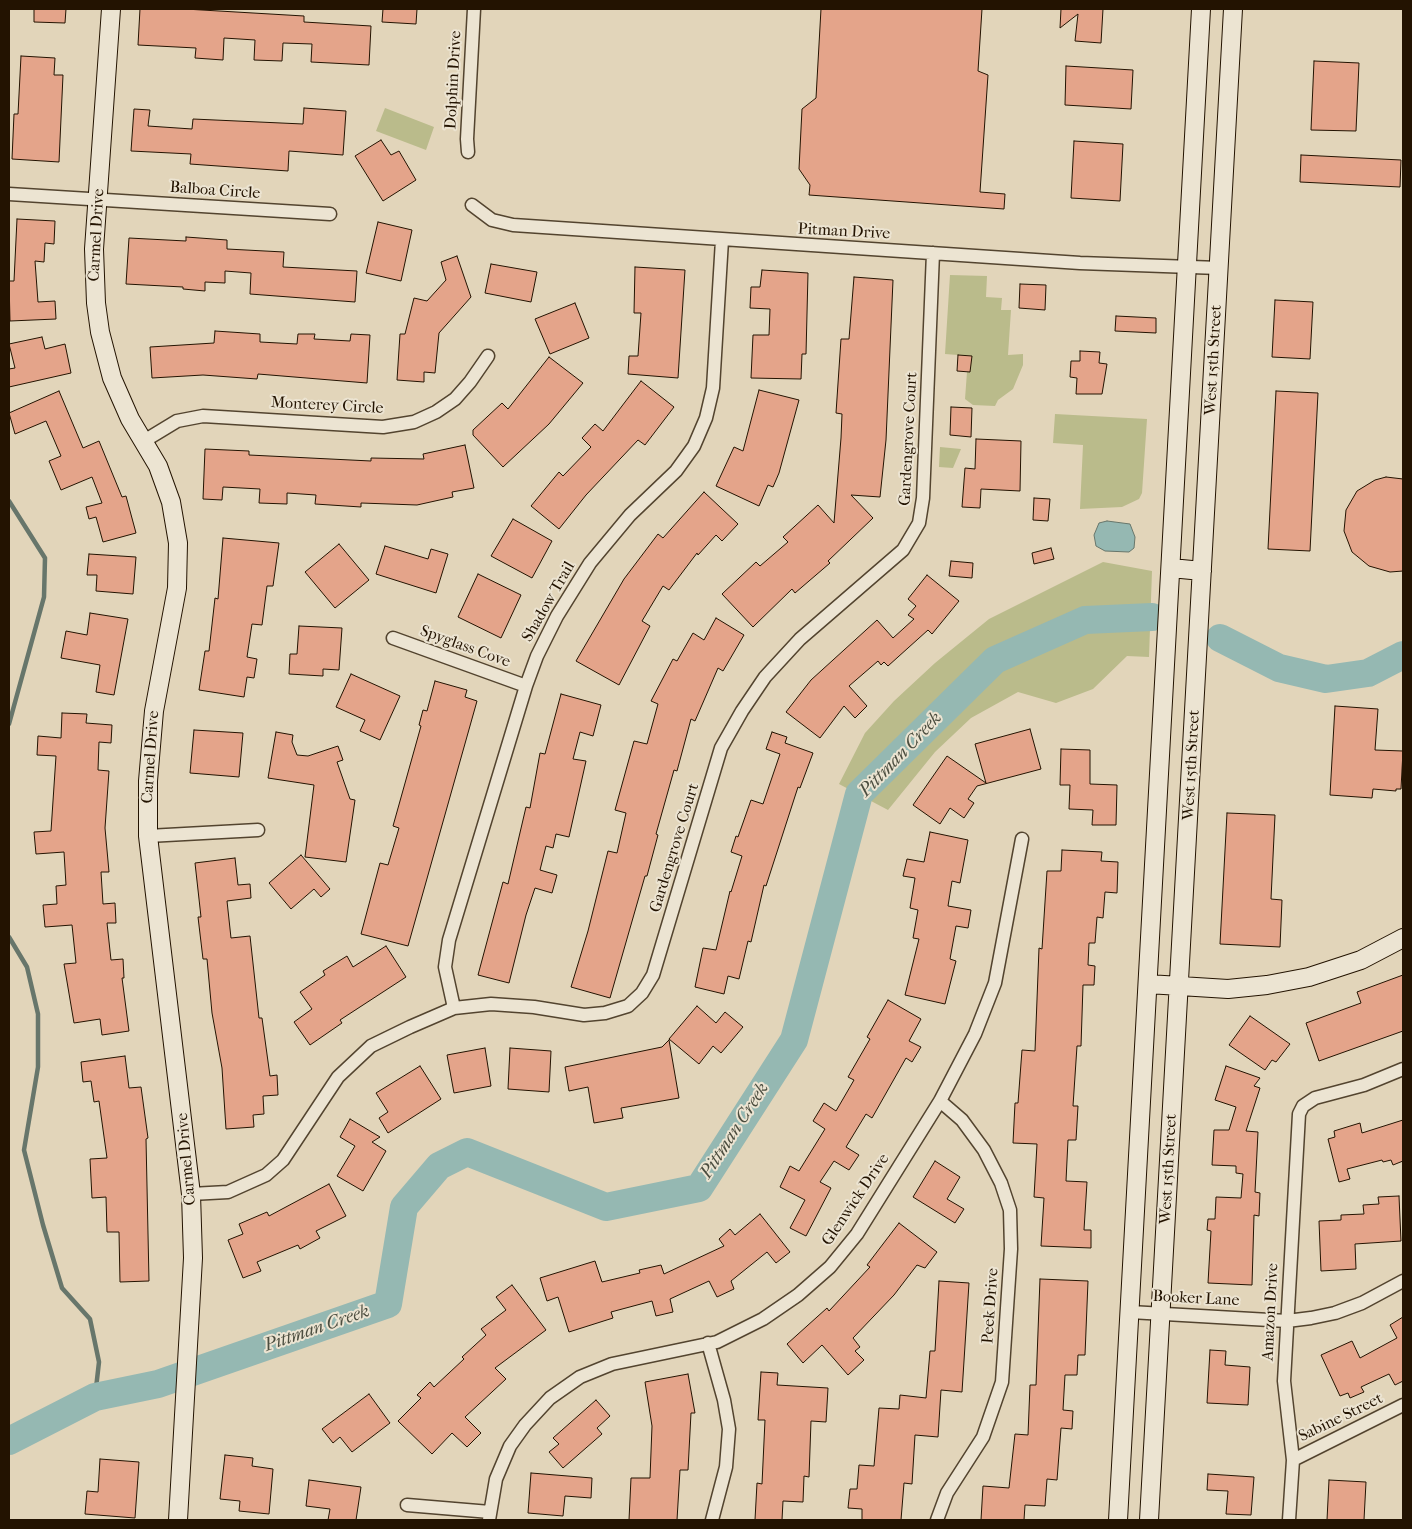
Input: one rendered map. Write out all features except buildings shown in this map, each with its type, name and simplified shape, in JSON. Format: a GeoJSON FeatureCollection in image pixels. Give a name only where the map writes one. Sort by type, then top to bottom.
{"type":"FeatureCollection","features":[{"type":"Feature","properties":{"kind":"main road","name":"Carmel Drive"},"geometry":{"type":"LineString","coordinates":[[111,9],[99,200],[94,249],[95,293],[100,332],[112,378],[130,419],[158,466],[172,502],[178,543],[177,588],[154,711],[148,781],[148,836],[191,1194],[193,1258],[178,1520]]}},
{"type":"Feature","properties":{"kind":"main road","name":"West 15th Street"},"geometry":{"type":"LineString","coordinates":[[1118,1520],[1201,9]]}},
{"type":"Feature","properties":{"kind":"main road","name":"West 15th Street"},"geometry":{"type":"LineString","coordinates":[[1149,1520],[1233,9]]}},
{"type":"Feature","properties":{"kind":"main road"},"geometry":{"type":"LineString","coordinates":[[1171,568],[1202,571]]}},
{"type":"Feature","properties":{"kind":"main road"},"geometry":{"type":"LineString","coordinates":[[1148,984],[1228,989],[1267,985],[1309,977],[1361,960],[1403,938]]}},
{"type":"Feature","properties":{"kind":"street","name":"Dolphin Drive"},"geometry":{"type":"LineString","coordinates":[[468,152],[467,140],[474,9]]}},
{"type":"Feature","properties":{"kind":"street","name":"Balboa Circle"},"geometry":{"type":"LineString","coordinates":[[9,194],[330,214]]}},
{"type":"Feature","properties":{"kind":"street","name":"Pitman Drive"},"geometry":{"type":"LineString","coordinates":[[472,205],[492,220],[513,225],[1080,262],[1219,268]]}},
{"type":"Feature","properties":{"kind":"street","name":"Shadow Trail"},"geometry":{"type":"LineString","coordinates":[[454,1008],[445,967],[449,940],[526,686],[556,616],[590,563],[630,515],[676,471],[694,446],[706,418],[714,388],[722,240]]}},
{"type":"Feature","properties":{"kind":"street","name":"Gardengrove Court"},"geometry":{"type":"LineString","coordinates":[[191,1194],[228,1192],[266,1175],[283,1160],[338,1077],[371,1046],[454,1008],[491,1004],[534,1006],[584,1015],[606,1013],[628,1006],[642,994],[653,975],[721,748],[742,711],[765,677],[800,639],[903,550],[919,522],[923,498],[933,253]]}},
{"type":"Feature","properties":{"kind":"street","name":"Monterey Circle"},"geometry":{"type":"LineString","coordinates":[[144,442],[177,421],[203,416],[383,427],[414,422],[436,412],[455,399],[470,382],[488,356]]}},
{"type":"Feature","properties":{"kind":"street","name":"Spyglass Cove"},"geometry":{"type":"LineString","coordinates":[[393,638],[526,686]]}},
{"type":"Feature","properties":{"kind":"street"},"geometry":{"type":"LineString","coordinates":[[148,836],[258,830]]}},
{"type":"Feature","properties":{"kind":"street","name":"Glenwick Drive"},"geometry":{"type":"LineString","coordinates":[[489,1516],[496,1479],[510,1446],[525,1425],[550,1398],[580,1377],[612,1364],[684,1351],[717,1342],[763,1319],[798,1295],[830,1267],[857,1234],[940,1102],[975,1034],[995,983],[1022,839]]}},
{"type":"Feature","properties":{"kind":"street","name":"Amazon Drive"},"geometry":{"type":"LineString","coordinates":[[1289,1520],[1293,1460],[1284,1381],[1298,1122],[1303,1106],[1315,1098],[1364,1085],[1403,1069]]}},
{"type":"Feature","properties":{"kind":"street","name":"Peek Drive"},"geometry":{"type":"LineString","coordinates":[[937,1520],[947,1493],[983,1437],[1002,1382],[1011,1249],[1010,1210],[1001,1183],[984,1150],[962,1120],[940,1102]]}},
{"type":"Feature","properties":{"kind":"street","name":"Booker Lane"},"geometry":{"type":"LineString","coordinates":[[1130,1312],[1287,1320],[1335,1313],[1368,1300],[1403,1281]]}},
{"type":"Feature","properties":{"kind":"street"},"geometry":{"type":"LineString","coordinates":[[708,1343],[724,1400],[729,1428],[726,1467],[712,1520]]}},
{"type":"Feature","properties":{"kind":"street","name":"Sabine Street"},"geometry":{"type":"LineString","coordinates":[[1293,1460],[1403,1405]]}},
{"type":"Feature","properties":{"kind":"street"},"geometry":{"type":"LineString","coordinates":[[407,1504],[489,1516]]}},
{"type":"Feature","properties":{"kind":"green space"},"geometry":{"type":"Polygon","coordinates":[[[385,108],[434,127],[426,150],[376,131],[385,108]]]}},
{"type":"Feature","properties":{"kind":"green space"},"geometry":{"type":"Polygon","coordinates":[[[950,275],[987,276],[986,297],[1002,298],[1001,310],[1011,310],[1008,355],[1023,354],[1023,365],[1013,389],[998,400],[995,406],[973,405],[965,399],[967,372],[970,372],[971,356],[945,354],[950,275]]]}},
{"type":"Feature","properties":{"kind":"green space"},"geometry":{"type":"Polygon","coordinates":[[[1055,414],[1147,419],[1142,493],[1139,499],[1122,507],[1080,509],[1083,445],[1053,443],[1055,414]]]}},
{"type":"Feature","properties":{"kind":"green space"},"geometry":{"type":"Polygon","coordinates":[[[940,447],[961,449],[953,468],[939,467],[940,447]]]}},
{"type":"Feature","properties":{"kind":"green space"},"geometry":{"type":"Polygon","coordinates":[[[1103,562],[1152,571],[1149,657],[1127,656],[1093,689],[1056,703],[1018,692],[971,718],[935,752],[888,810],[839,784],[865,733],[894,701],[935,663],[989,619],[1103,562]]]}},
{"type":"Feature","properties":{"kind":"water"},"geometry":{"type":"Polygon","coordinates":[[[1107,521],[1130,524],[1135,537],[1134,548],[1129,552],[1105,551],[1096,546],[1094,535],[1099,523],[1107,521]]]}},
{"type":"Feature","properties":{"kind":"waterway"},"geometry":{"type":"LineString","coordinates":[[9,501],[45,558],[44,597],[9,724]]}},
{"type":"Feature","properties":{"kind":"waterway","name":"Pittman Creek"},"geometry":{"type":"LineString","coordinates":[[9,1441],[95,1397],[158,1384],[388,1304],[404,1207],[439,1166],[467,1152],[606,1207],[699,1188],[794,1040],[859,794],[995,660],[1085,620],[1152,617]]}},
{"type":"Feature","properties":{"kind":"waterway","name":"Pittman Creek"},"geometry":{"type":"LineString","coordinates":[[1220,638],[1279,668],[1326,679],[1368,673],[1403,655]]}},
{"type":"Feature","properties":{"kind":"waterway"},"geometry":{"type":"LineString","coordinates":[[9,937],[27,967],[38,1014],[38,1067],[24,1150],[43,1225],[62,1288],[90,1319],[99,1362],[95,1397]]}}]}
